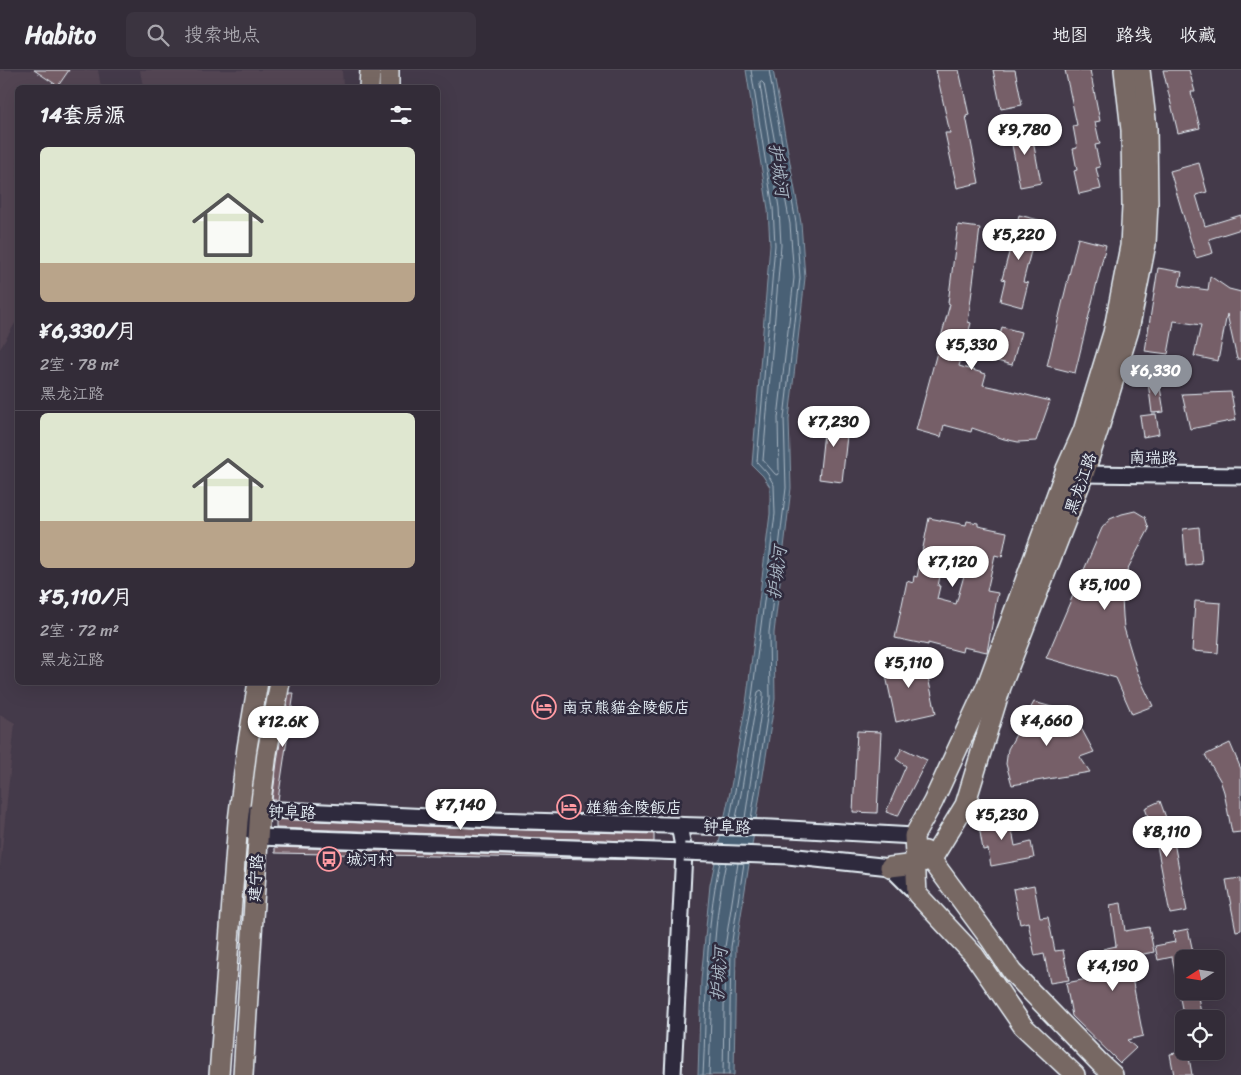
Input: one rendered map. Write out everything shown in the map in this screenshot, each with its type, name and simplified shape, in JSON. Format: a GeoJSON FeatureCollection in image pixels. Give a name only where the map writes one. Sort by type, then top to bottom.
{"type":"FeatureCollection","features":[{"type":"Feature","properties":{"kind":"main road"},"geometry":{"type":"LineString","coordinates":[[370,70],[370,85]]}},
{"type":"Feature","properties":{"kind":"main road"},"geometry":{"type":"LineString","coordinates":[[389,70],[389,85]]}},
{"type":"Feature","properties":{"kind":"main road","name":"黑龙江路"},"geometry":{"type":"LineString","coordinates":[[924,862],[965,805],[1001,687],[1075,471],[1083,431],[1113,333],[1130,246],[1132,206],[1131,130],[1124,70]]}},
{"type":"Feature","properties":{"kind":"main road","name":"黑龙江路"},"geometry":{"type":"LineString","coordinates":[[914,836],[933,802],[987,685],[1075,471],[1099,428],[1129,330],[1146,244],[1148,203],[1147,128],[1140,70]]}},
{"type":"Feature","properties":{"kind":"main road","name":"建宁路"},"geometry":{"type":"LineString","coordinates":[[220,1075],[238,821],[258,685]]}},
{"type":"Feature","properties":{"kind":"main road","name":"建宁路"},"geometry":{"type":"LineString","coordinates":[[243,1075],[260,809],[267,753],[279,685]]}},
{"type":"Feature","properties":{"kind":"main road"},"geometry":{"type":"LineString","coordinates":[[914,836],[924,862],[990,939],[1012,972],[1113,1075]]}},
{"type":"Feature","properties":{"kind":"main road"},"geometry":{"type":"LineString","coordinates":[[890,867],[924,862]]}},
{"type":"Feature","properties":{"kind":"main road"},"geometry":{"type":"LineString","coordinates":[[924,862],[918,894],[974,955],[1024,1026],[1075,1075]]}},
{"type":"Feature","properties":{"kind":"street","name":"南瑞路"},"geometry":{"type":"LineString","coordinates":[[1075,471],[1241,476]]}},
{"type":"Feature","properties":{"kind":"street","name":"钟阜路"},"geometry":{"type":"LineString","coordinates":[[890,867],[788,856],[258,836],[238,821],[260,809],[494,820],[772,828],[914,836]]}},
{"type":"Feature","properties":{"kind":"street"},"geometry":{"type":"LineString","coordinates":[[673,1075],[684,852],[679,825]]}},
{"type":"Feature","properties":{"kind":"street"},"geometry":{"type":"LineString","coordinates":[[890,867],[918,894]]}},
{"type":"Feature","properties":{"kind":"shaded area"},"geometry":{"type":"Polygon","coordinates":[[[0,70],[98,70],[101,85],[15,85],[15,323],[0,349],[0,70]]]}},
{"type":"Feature","properties":{"kind":"shaded area"},"geometry":{"type":"Polygon","coordinates":[[[140,70],[342,70],[343,85],[143,85],[140,70]]]}},
{"type":"Feature","properties":{"kind":"shaded area"},"geometry":{"type":"Polygon","coordinates":[[[0,714],[15,723],[0,868],[0,714]]]}},
{"type":"Feature","properties":{"kind":"water","name":"护城河"},"geometry":{"type":"Polygon","coordinates":[[[746,70],[773,70],[801,223],[805,278],[789,419],[791,488],[774,633],[775,699],[736,947],[734,1075],[698,1075],[701,980],[710,885],[746,704],[770,514],[770,487],[763,476],[752,465],[770,245],[768,209],[746,70]]]}},
{"type":"Feature","properties":{"kind":"building"},"geometry":{"type":"Polygon","coordinates":[[[34,70],[69,70],[59,85],[34,70]]]}},
{"type":"Feature","properties":{"kind":"building"},"geometry":{"type":"Polygon","coordinates":[[[936,70],[959,70],[969,115],[966,116],[979,183],[957,188],[945,133],[950,133],[936,70]]]}},
{"type":"Feature","properties":{"kind":"building"},"geometry":{"type":"Polygon","coordinates":[[[993,70],[1015,70],[1022,105],[1001,109],[993,70]]]}},
{"type":"Feature","properties":{"kind":"building"},"geometry":{"type":"Polygon","coordinates":[[[1065,70],[1090,70],[1100,121],[1095,122],[1100,144],[1095,145],[1100,167],[1096,168],[1101,189],[1079,194],[1074,171],[1077,170],[1073,149],[1077,148],[1073,126],[1077,125],[1065,70]]]}},
{"type":"Feature","properties":{"kind":"building"},"geometry":{"type":"Polygon","coordinates":[[[1163,70],[1189,70],[1195,92],[1191,92],[1200,128],[1178,133],[1163,70]]]}},
{"type":"Feature","properties":{"kind":"building"},"geometry":{"type":"Polygon","coordinates":[[[1030,125],[1041,183],[1020,187],[1009,129],[1030,125]]]}},
{"type":"Feature","properties":{"kind":"building"},"geometry":{"type":"Polygon","coordinates":[[[1199,163],[1207,192],[1196,195],[1205,226],[1241,215],[1241,229],[1209,239],[1213,253],[1196,258],[1170,171],[1199,163]]]}},
{"type":"Feature","properties":{"kind":"building"},"geometry":{"type":"Polygon","coordinates":[[[1019,215],[1039,220],[1023,282],[1028,283],[1022,307],[1000,301],[1005,280],[1002,279],[1019,215]]]}},
{"type":"Feature","properties":{"kind":"building"},"geometry":{"type":"Polygon","coordinates":[[[958,225],[980,228],[968,322],[971,323],[959,366],[986,374],[983,385],[1050,401],[1036,441],[1018,442],[972,428],[971,432],[944,425],[941,437],[916,430],[950,304],[948,303],[958,225]]]}},
{"type":"Feature","properties":{"kind":"building"},"geometry":{"type":"Polygon","coordinates":[[[1078,238],[1106,245],[1075,373],[1047,366],[1078,238]]]}},
{"type":"Feature","properties":{"kind":"building"},"geometry":{"type":"Polygon","coordinates":[[[1158,268],[1182,272],[1179,286],[1208,290],[1210,276],[1229,289],[1241,292],[1241,359],[1237,359],[1227,314],[1218,361],[1194,356],[1201,325],[1174,321],[1168,354],[1145,351],[1158,268]]]}},
{"type":"Feature","properties":{"kind":"building"},"geometry":{"type":"Polygon","coordinates":[[[1002,327],[1021,332],[1012,365],[993,360],[1002,327]]]}},
{"type":"Feature","properties":{"kind":"building"},"geometry":{"type":"Polygon","coordinates":[[[1159,381],[1164,412],[1152,413],[1148,382],[1159,381]]]}},
{"type":"Feature","properties":{"kind":"building"},"geometry":{"type":"Polygon","coordinates":[[[1231,392],[1236,420],[1190,429],[1182,394],[1231,392]]]}},
{"type":"Feature","properties":{"kind":"building"},"geometry":{"type":"Polygon","coordinates":[[[826,414],[849,417],[842,482],[819,479],[826,414]]]}},
{"type":"Feature","properties":{"kind":"building"},"geometry":{"type":"Polygon","coordinates":[[[1156,414],[1159,434],[1143,437],[1140,416],[1156,414]]]}},
{"type":"Feature","properties":{"kind":"building"},"geometry":{"type":"Polygon","coordinates":[[[1135,511],[1145,517],[1149,529],[1126,572],[1122,598],[1124,628],[1137,671],[1153,706],[1132,714],[1116,678],[1046,658],[1102,528],[1110,519],[1135,511]]]}},
{"type":"Feature","properties":{"kind":"building"},"geometry":{"type":"Polygon","coordinates":[[[929,518],[966,525],[967,521],[978,523],[978,526],[1007,532],[1002,557],[995,555],[987,591],[998,593],[987,652],[963,647],[962,652],[928,643],[928,645],[895,638],[907,581],[913,583],[914,576],[917,577],[929,518]],[[942,566],[937,599],[956,604],[965,572],[942,566]]]}},
{"type":"Feature","properties":{"kind":"building"},"geometry":{"type":"Polygon","coordinates":[[[1199,527],[1202,564],[1186,566],[1183,529],[1199,527]]]}},
{"type":"Feature","properties":{"kind":"building"},"geometry":{"type":"Polygon","coordinates":[[[1195,601],[1221,603],[1218,653],[1192,651],[1195,601]]]}},
{"type":"Feature","properties":{"kind":"building"},"geometry":{"type":"Polygon","coordinates":[[[907,657],[909,664],[924,660],[936,713],[896,722],[883,662],[907,657]]]}},
{"type":"Feature","properties":{"kind":"building"},"geometry":{"type":"Polygon","coordinates":[[[289,693],[294,693],[278,800],[272,800],[278,755],[289,693]]]}},
{"type":"Feature","properties":{"kind":"building"},"geometry":{"type":"Polygon","coordinates":[[[1034,702],[1073,713],[1094,752],[1080,757],[1090,772],[1012,785],[1006,764],[1008,749],[1034,702]]]}},
{"type":"Feature","properties":{"kind":"building"},"geometry":{"type":"Polygon","coordinates":[[[857,731],[881,732],[877,813],[853,812],[857,731]]]}},
{"type":"Feature","properties":{"kind":"building"},"geometry":{"type":"Polygon","coordinates":[[[1230,743],[1241,769],[1241,832],[1232,833],[1220,780],[1205,755],[1230,743]]]}},
{"type":"Feature","properties":{"kind":"building"},"geometry":{"type":"Polygon","coordinates":[[[902,748],[927,760],[898,816],[886,812],[906,766],[896,759],[902,748]]]}},
{"type":"Feature","properties":{"kind":"building"},"geometry":{"type":"Polygon","coordinates":[[[1160,801],[1173,837],[1187,911],[1170,914],[1156,840],[1145,808],[1160,801]]]}},
{"type":"Feature","properties":{"kind":"building"},"geometry":{"type":"Polygon","coordinates":[[[1009,814],[1015,846],[1031,842],[1034,858],[991,866],[988,849],[983,850],[978,820],[1009,814]]]}},
{"type":"Feature","properties":{"kind":"building"},"geometry":{"type":"Polygon","coordinates":[[[271,819],[654,834],[654,842],[276,828],[276,821],[271,819]]]}},
{"type":"Feature","properties":{"kind":"building"},"geometry":{"type":"Polygon","coordinates":[[[275,847],[648,860],[275,853],[275,847]]]}},
{"type":"Feature","properties":{"kind":"building"},"geometry":{"type":"Polygon","coordinates":[[[1241,878],[1241,930],[1236,931],[1226,880],[1241,878]]]}},
{"type":"Feature","properties":{"kind":"building"},"geometry":{"type":"Polygon","coordinates":[[[1034,885],[1040,918],[1048,917],[1055,951],[1063,950],[1069,980],[1050,983],[1044,954],[1035,956],[1028,922],[1020,924],[1013,889],[1034,885]]]}},
{"type":"Feature","properties":{"kind":"building"},"geometry":{"type":"Polygon","coordinates":[[[1121,903],[1125,931],[1149,927],[1154,952],[1128,957],[1143,1036],[1127,1040],[1136,1048],[1120,1063],[1072,1016],[1066,983],[1108,975],[1103,949],[1116,946],[1110,905],[1121,903]]]}},
{"type":"Feature","properties":{"kind":"building"},"geometry":{"type":"Polygon","coordinates":[[[1188,929],[1193,950],[1175,950],[1175,972],[1172,957],[1158,960],[1155,946],[1175,942],[1173,932],[1188,929]]]}},
{"type":"Feature","properties":{"kind":"building"},"geometry":{"type":"Polygon","coordinates":[[[1180,1000],[1199,1000],[1200,1010],[1182,1010],[1180,1000]]]}},
{"type":"Feature","properties":{"kind":"building"},"geometry":{"type":"Polygon","coordinates":[[[1175,1053],[1175,1060],[1190,1060],[1192,1075],[1174,1075],[1170,1054],[1175,1053]]]}},
{"type":"Feature","properties":{"kind":"place","name":"南京熊貓金陵飯店"},"geometry":{"type":"Point","coordinates":[544,707]}},
{"type":"Feature","properties":{"kind":"place","name":"雄貓金陵飯店"},"geometry":{"type":"Point","coordinates":[569,807]}},
{"type":"Feature","properties":{"kind":"place","name":"城河村"},"geometry":{"type":"Point","coordinates":[329,859]}}]}
